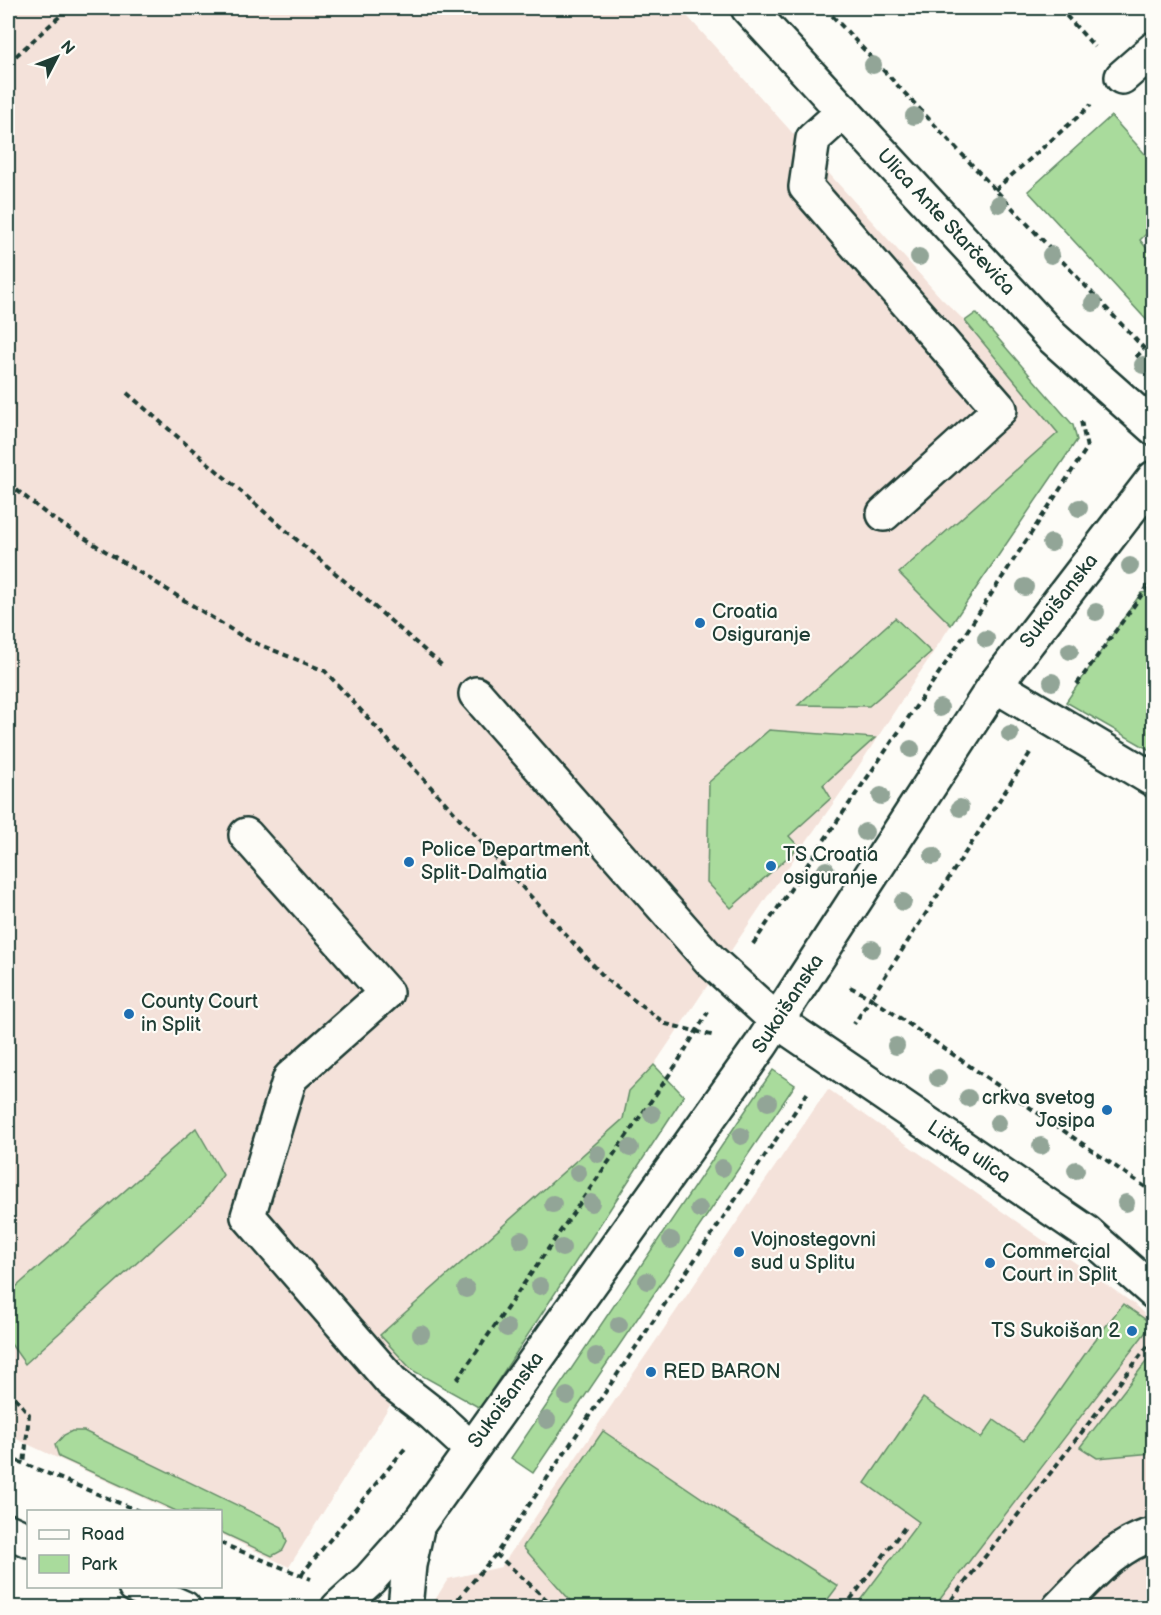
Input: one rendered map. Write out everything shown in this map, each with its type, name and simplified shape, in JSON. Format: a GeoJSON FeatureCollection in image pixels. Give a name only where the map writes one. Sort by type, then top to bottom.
{"type":"FeatureCollection","features":[{"type":"Feature","properties":{"kind":"street","name":"Ulica Ante Starčevića"},"geometry":{"type":"LineString","coordinates":[[748,8],[1052,337],[1154,428]]}},
{"type":"Feature","properties":{"kind":"street"},"geometry":{"type":"LineString","coordinates":[[1122,77],[1154,49]]}},
{"type":"Feature","properties":{"kind":"street"},"geometry":{"type":"LineString","coordinates":[[844,111],[813,139],[806,187],[1000,409],[884,514]]}},
{"type":"Feature","properties":{"kind":"street","name":"Sukoišanska"},"geometry":{"type":"LineString","coordinates":[[345,1602],[417,1526],[769,1033],[995,685],[1154,478]]}},
{"type":"Feature","properties":{"kind":"street"},"geometry":{"type":"LineString","coordinates":[[995,685],[1154,780]]}},
{"type":"Feature","properties":{"kind":"street","name":"Lička ulica"},"geometry":{"type":"LineString","coordinates":[[476,694],[710,960],[769,1033],[831,1058],[1086,1232],[1154,1292]]}},
{"type":"Feature","properties":{"kind":"street"},"geometry":{"type":"LineString","coordinates":[[246,835],[386,993],[290,1078],[248,1216],[392,1382],[433,1414],[471,1449]]}},
{"type":"Feature","properties":{"kind":"street","name":"Sukoišanska"},"geometry":{"type":"LineString","coordinates":[[405,1608],[409,1565],[417,1526]]}},
{"type":"Feature","properties":{"kind":"street"},"geometry":{"type":"LineString","coordinates":[[8,1531],[27,1540]]}},
{"type":"Feature","properties":{"kind":"street"},"geometry":{"type":"LineString","coordinates":[[1059,1608],[1122,1548],[1141,1537],[1154,1535]]}},
{"type":"Feature","properties":{"kind":"street"},"geometry":{"type":"LineString","coordinates":[[137,1588],[184,1608]]}},
{"type":"Feature","properties":{"kind":"path"},"geometry":{"type":"LineString","coordinates":[[8,63],[69,8]]}},
{"type":"Feature","properties":{"kind":"path"},"geometry":{"type":"LineString","coordinates":[[825,8],[1154,359]]}},
{"type":"Feature","properties":{"kind":"path"},"geometry":{"type":"LineString","coordinates":[[995,190],[1122,77],[1059,8]]}},
{"type":"Feature","properties":{"kind":"path"},"geometry":{"type":"LineString","coordinates":[[127,393],[476,694]]}},
{"type":"Feature","properties":{"kind":"path"},"geometry":{"type":"LineString","coordinates":[[8,483],[49,516],[248,640],[325,670],[607,980],[666,1024],[694,1032],[769,1033]]}},
{"type":"Feature","properties":{"kind":"path"},"geometry":{"type":"LineString","coordinates":[[453,1608],[457,1600],[496,1554],[871,998],[1052,719],[1154,578]]}},
{"type":"Feature","properties":{"kind":"path"},"geometry":{"type":"LineString","coordinates":[[812,967],[871,998],[1154,1193]]}},
{"type":"Feature","properties":{"kind":"path"},"geometry":{"type":"LineString","coordinates":[[945,1608],[1154,1338]]}},
{"type":"Feature","properties":{"kind":"path"},"geometry":{"type":"LineString","coordinates":[[8,1389],[29,1414],[24,1465]]}},
{"type":"Feature","properties":{"kind":"path"},"geometry":{"type":"LineString","coordinates":[[8,1457],[136,1510]]}},
{"type":"Feature","properties":{"kind":"path"},"geometry":{"type":"LineString","coordinates":[[844,1608],[905,1527]]}},
{"type":"Feature","properties":{"kind":"path"},"geometry":{"type":"LineString","coordinates":[[222,1544],[345,1602]]}},
{"type":"Feature","properties":{"kind":"path"},"geometry":{"type":"LineString","coordinates":[[496,1554],[556,1608]]}},
{"type":"Feature","properties":{"kind":"path"},"geometry":{"type":"LineString","coordinates":[[8,1605],[13,1608]]}},
{"type":"Feature","properties":{"kind":"shaded area"},"geometry":{"type":"Polygon","coordinates":[[[8,8],[680,8],[941,298],[965,321],[1059,433],[899,573],[951,625],[847,784],[767,897],[654,1065],[629,1091],[623,1119],[381,1335],[412,1370],[289,1567],[222,1534],[222,1510],[169,1510],[8,1435],[8,8]]]}},
{"type":"Feature","properties":{"kind":"shaded area"},"geometry":{"type":"Polygon","coordinates":[[[828,1089],[1134,1304],[1153,1323],[1153,1607],[430,1608],[448,1579],[501,1567],[828,1089]]]}},
{"type":"Feature","properties":{"kind":"green space"},"geometry":{"type":"Polygon","coordinates":[[[1111,116],[1153,163],[1153,227],[1140,240],[1153,256],[1153,327],[1028,191],[1111,116]]]}},
{"type":"Feature","properties":{"kind":"green space"},"geometry":{"type":"Polygon","coordinates":[[[976,313],[1073,425],[1077,440],[951,625],[899,573],[1058,433],[965,321],[976,313]]]}},
{"type":"Feature","properties":{"kind":"green space"},"geometry":{"type":"Polygon","coordinates":[[[1154,591],[1153,752],[1066,702],[1141,593],[1154,591]]]}},
{"type":"Feature","properties":{"kind":"green space"},"geometry":{"type":"Polygon","coordinates":[[[895,618],[931,652],[869,706],[798,705],[895,618]]]}},
{"type":"Feature","properties":{"kind":"green space"},"geometry":{"type":"Polygon","coordinates":[[[769,730],[875,738],[823,785],[831,798],[789,836],[799,847],[731,908],[707,882],[709,782],[769,730]]]}},
{"type":"Feature","properties":{"kind":"green space"},"geometry":{"type":"Polygon","coordinates":[[[654,1065],[684,1096],[480,1408],[412,1370],[380,1335],[623,1119],[629,1091],[654,1065]]]}},
{"type":"Feature","properties":{"kind":"green space"},"geometry":{"type":"Polygon","coordinates":[[[773,1070],[795,1085],[533,1473],[511,1458],[773,1070]]]}},
{"type":"Feature","properties":{"kind":"green space"},"geometry":{"type":"Polygon","coordinates":[[[196,1128],[223,1175],[202,1204],[25,1364],[8,1340],[8,1294],[196,1128]]]}},
{"type":"Feature","properties":{"kind":"green space"},"geometry":{"type":"Polygon","coordinates":[[[1123,1304],[1152,1324],[934,1607],[855,1607],[919,1522],[865,1483],[923,1398],[981,1438],[994,1420],[1024,1441],[1123,1304]]]}},
{"type":"Feature","properties":{"kind":"green space"},"geometry":{"type":"Polygon","coordinates":[[[1153,1353],[1153,1453],[1097,1458],[1080,1447],[1153,1353]]]}},
{"type":"Feature","properties":{"kind":"green space"},"geometry":{"type":"Polygon","coordinates":[[[72,1431],[84,1431],[282,1527],[287,1542],[283,1550],[272,1556],[222,1532],[222,1510],[174,1510],[59,1457],[55,1445],[64,1435],[72,1431]]]}},
{"type":"Feature","properties":{"kind":"green space"},"geometry":{"type":"Polygon","coordinates":[[[603,1431],[733,1519],[838,1586],[822,1607],[576,1607],[523,1547],[603,1431]]]}},
{"type":"Feature","properties":{"kind":"place","name":"Croatia Osiguranje"},"geometry":{"type":"Point","coordinates":[700,623]}},
{"type":"Feature","properties":{"kind":"place","name":"Police Department Split-Dalmatia"},"geometry":{"type":"Point","coordinates":[409,862]}},
{"type":"Feature","properties":{"kind":"place","name":"TS Croatia osiguranje"},"geometry":{"type":"Point","coordinates":[771,866]}},
{"type":"Feature","properties":{"kind":"place","name":"County Court in Split"},"geometry":{"type":"Point","coordinates":[129,1014]}},
{"type":"Feature","properties":{"kind":"place","name":"crkva svetog Josipa"},"geometry":{"type":"Point","coordinates":[1107,1110]}},
{"type":"Feature","properties":{"kind":"place","name":"Vojnostegovni sud u Splitu"},"geometry":{"type":"Point","coordinates":[739,1252]}},
{"type":"Feature","properties":{"kind":"place","name":"Commercial Court in Split"},"geometry":{"type":"Point","coordinates":[990,1263]}},
{"type":"Feature","properties":{"kind":"place","name":"TS Sukoišan 2"},"geometry":{"type":"Point","coordinates":[1132,1331]}},
{"type":"Feature","properties":{"kind":"place","name":"RED BARON"},"geometry":{"type":"Point","coordinates":[651,1372]}}]}
